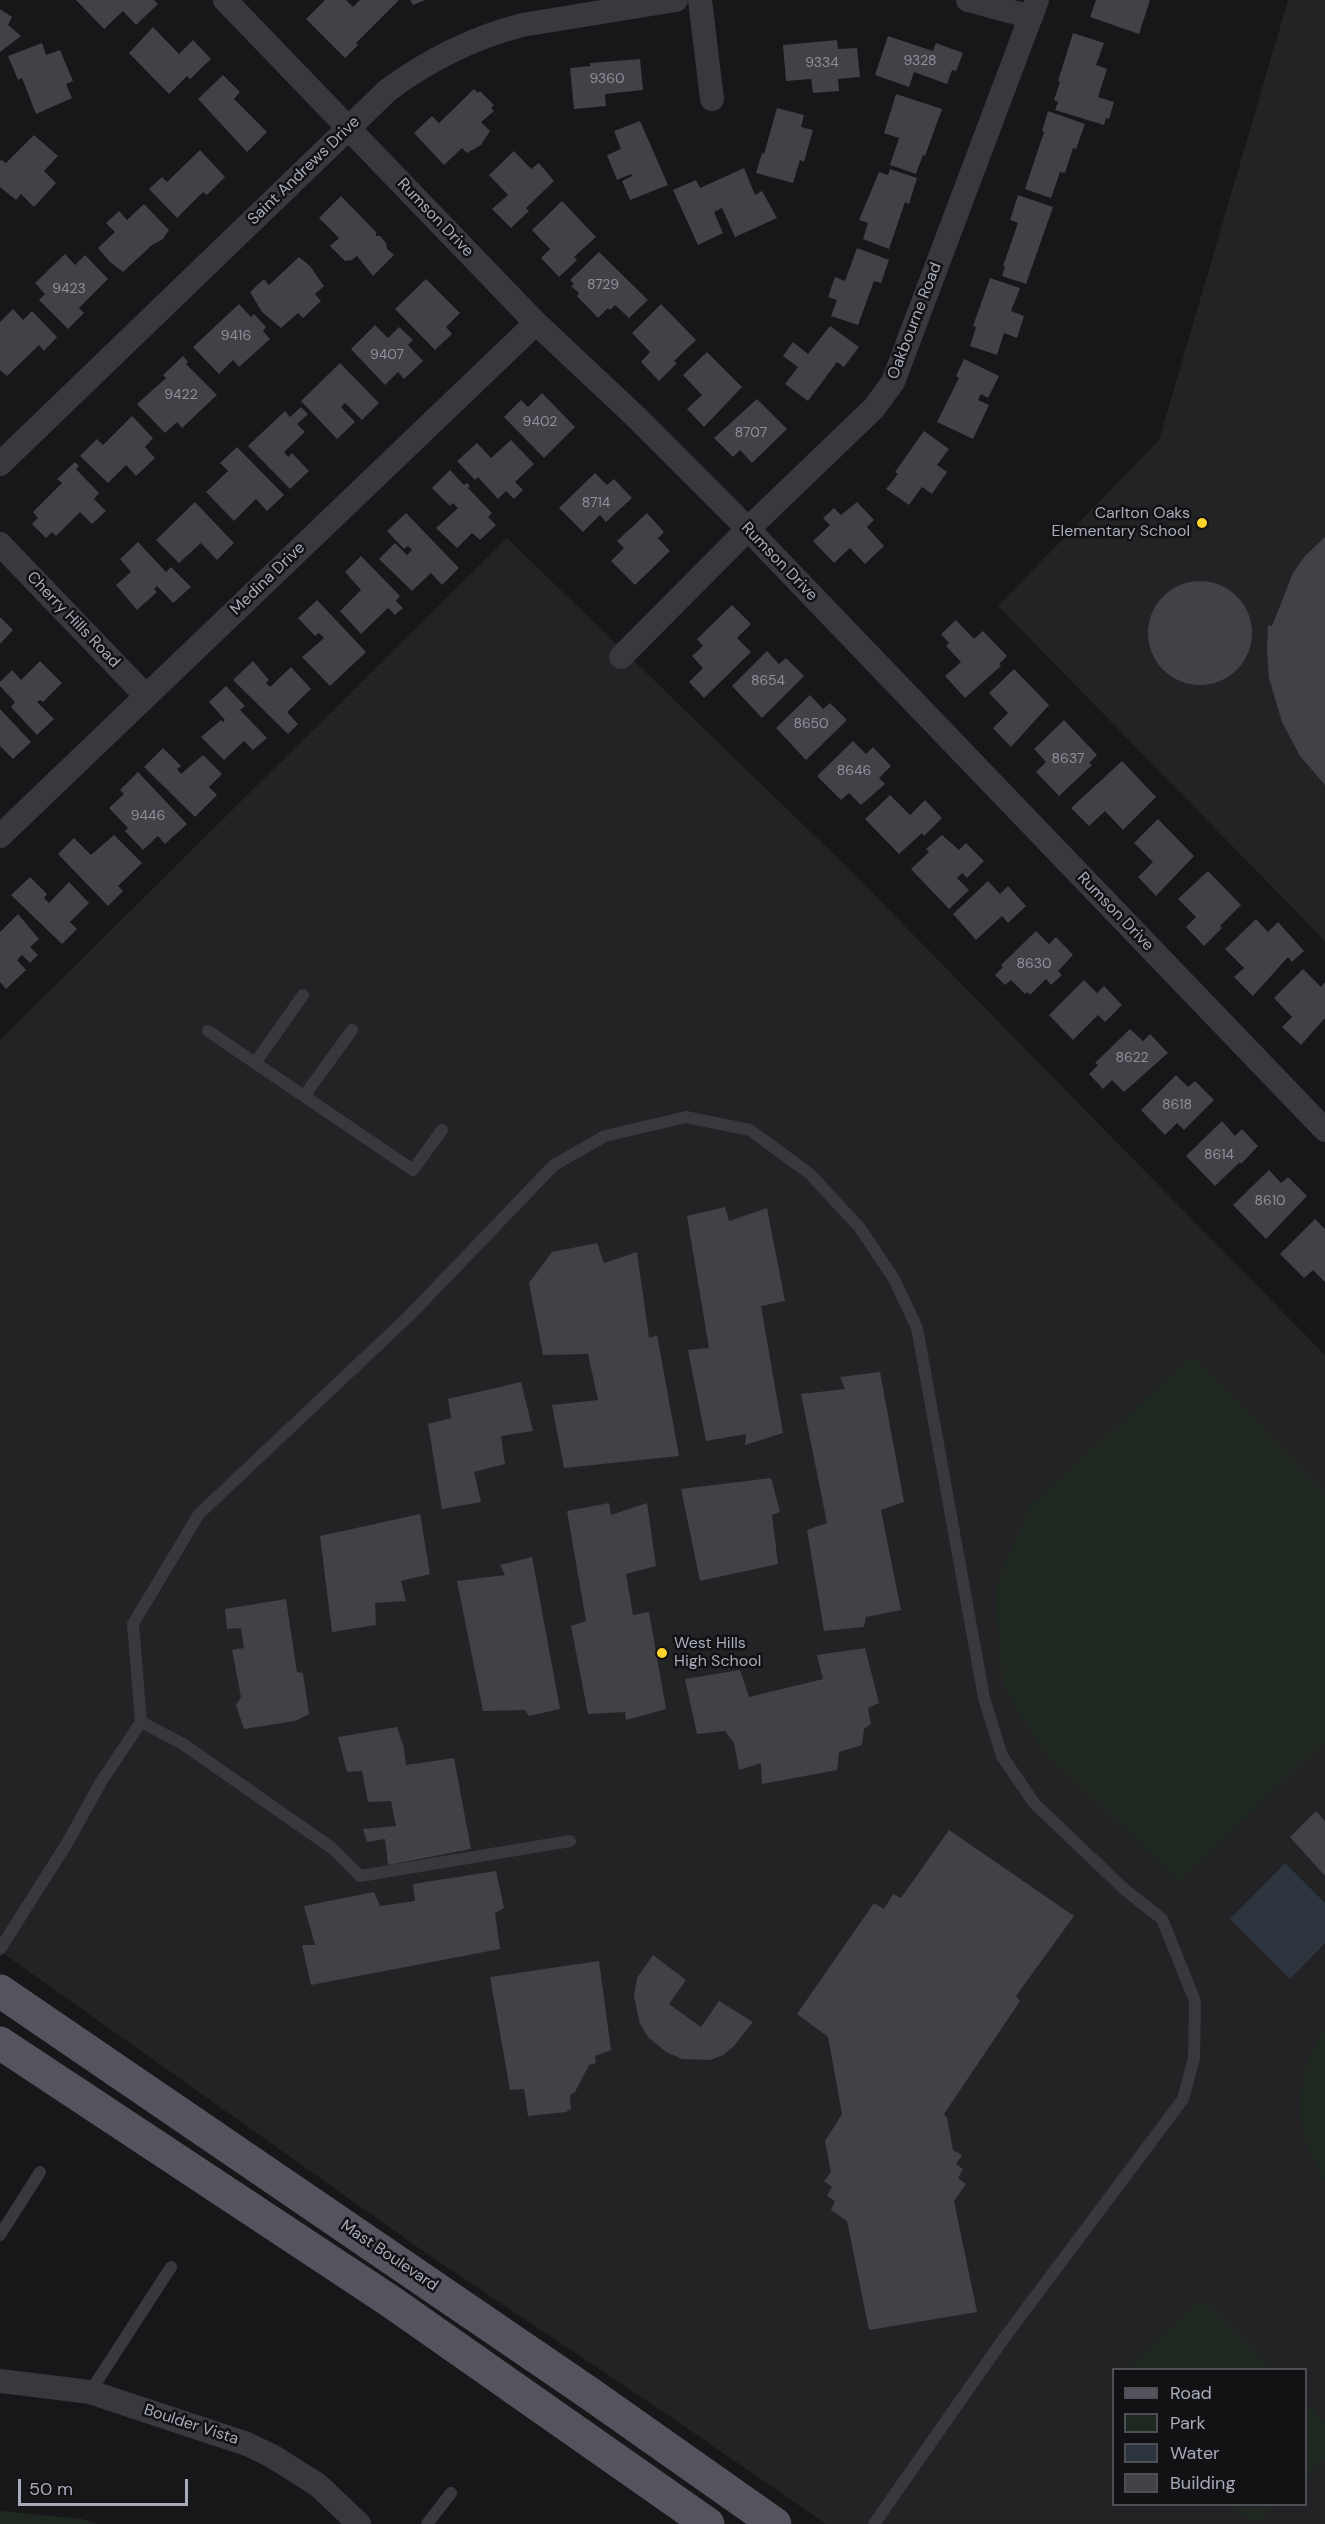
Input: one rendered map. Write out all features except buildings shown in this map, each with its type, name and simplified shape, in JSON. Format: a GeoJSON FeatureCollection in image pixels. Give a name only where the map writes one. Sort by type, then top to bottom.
{"type":"FeatureCollection","features":[{"type":"Feature","properties":{"kind":"main road","name":"Mast Boulevard"},"geometry":{"type":"LineString","coordinates":[[0,1991],[589,2393],[775,2524]]}},
{"type":"Feature","properties":{"kind":"main road"},"geometry":{"type":"LineString","coordinates":[[0,2043],[390,2301],[708,2524]]}},
{"type":"Feature","properties":{"kind":"main road"},"geometry":{"type":"LineString","coordinates":[[390,2301],[431,2314],[476,2340],[544,2386],[589,2393]]}},
{"type":"Feature","properties":{"kind":"street","name":"Rumson Drive"},"geometry":{"type":"LineString","coordinates":[[225,0],[536,322],[748,529],[1325,1131]]}},
{"type":"Feature","properties":{"kind":"street","name":"Saint Andrews Drive"},"geometry":{"type":"LineString","coordinates":[[0,464],[388,90],[410,74],[433,59],[479,38],[522,25],[676,0]]}},
{"type":"Feature","properties":{"kind":"street"},"geometry":{"type":"LineString","coordinates":[[700,0],[712,99]]}},
{"type":"Feature","properties":{"kind":"street"},"geometry":{"type":"LineString","coordinates":[[968,0],[1034,8]]}},
{"type":"Feature","properties":{"kind":"street","name":"Oakbourne Road"},"geometry":{"type":"LineString","coordinates":[[621,657],[748,529],[874,408],[893,382],[1034,8]]}},
{"type":"Feature","properties":{"kind":"street","name":"Medina Drive"},"geometry":{"type":"LineString","coordinates":[[0,836],[536,322]]}},
{"type":"Feature","properties":{"kind":"street","name":"Cherry Hills Road"},"geometry":{"type":"LineString","coordinates":[[0,544],[145,695]]}},
{"type":"Feature","properties":{"kind":"street","name":"Boulder Vista"},"geometry":{"type":"LineString","coordinates":[[0,2381],[90,2392],[229,2438],[272,2456],[318,2486],[359,2524]]}},
{"type":"Feature","properties":{"kind":"lane"},"geometry":{"type":"LineString","coordinates":[[255,1063],[303,995]]}},
{"type":"Feature","properties":{"kind":"lane"},"geometry":{"type":"LineString","coordinates":[[304,1096],[352,1030]]}},
{"type":"Feature","properties":{"kind":"lane"},"geometry":{"type":"LineString","coordinates":[[208,1031],[413,1170],[442,1130]]}},
{"type":"Feature","properties":{"kind":"lane"},"geometry":{"type":"LineString","coordinates":[[0,1949],[66,1845],[101,1782],[141,1722],[133,1624],[198,1515],[409,1317],[554,1165],[605,1136],[686,1117],[750,1130],[810,1173],[860,1228],[894,1279],[917,1328],[984,1698],[1002,1756],[1034,1803],[1124,1890],[1162,1919],[1195,2001],[1194,2058],[1183,2099],[1002,2341],[874,2524]]}},
{"type":"Feature","properties":{"kind":"lane"},"geometry":{"type":"LineString","coordinates":[[141,1722],[183,1744],[332,1848],[360,1876],[570,1841]]}},
{"type":"Feature","properties":{"kind":"lane"},"geometry":{"type":"LineString","coordinates":[[0,2235],[40,2172]]}},
{"type":"Feature","properties":{"kind":"lane"},"geometry":{"type":"LineString","coordinates":[[90,2392],[171,2267]]}},
{"type":"Feature","properties":{"kind":"lane"},"geometry":{"type":"LineString","coordinates":[[428,2524],[451,2493]]}},
{"type":"Feature","properties":{"kind":"shaded area","name":"Carlton Oaks Elementary School"},"geometry":{"type":"Polygon","coordinates":[[[1288,0],[1325,0],[1325,941],[998,606],[1159,440],[1288,0]]]}},
{"type":"Feature","properties":{"kind":"shaded area","name":"West Hills High School"},"geometry":{"type":"Polygon","coordinates":[[[507,538],[850,870],[1325,1355],[1325,2524],[826,2524],[430,2256],[0,1951],[0,1040],[507,538]]]}},
{"type":"Feature","properties":{"kind":"green space"},"geometry":{"type":"Polygon","coordinates":[[[1193,1355],[1325,1492],[1325,1742],[1179,1882],[1045,1753],[1003,1687],[995,1588],[1030,1506],[1193,1355]]]}},
{"type":"Feature","properties":{"kind":"green space"},"geometry":{"type":"Polygon","coordinates":[[[1325,2028],[1325,2181],[1314,2163],[1307,2144],[1302,2124],[1301,2105],[1302,2085],[1307,2066],[1314,2047],[1325,2028]]]}},
{"type":"Feature","properties":{"kind":"green space"},"geometry":{"type":"Polygon","coordinates":[[[1196,2303],[1209,2303],[1273,2368],[1129,2368],[1196,2303]]]}},
{"type":"Feature","properties":{"kind":"green space"},"geometry":{"type":"Polygon","coordinates":[[[1307,2403],[1325,2423],[1325,2460],[1307,2477],[1307,2403]]]}},
{"type":"Feature","properties":{"kind":"green space"},"geometry":{"type":"Polygon","coordinates":[[[1233,2506],[1276,2506],[1262,2519],[1248,2520],[1233,2506]]]}},
{"type":"Feature","properties":{"kind":"green space"},"geometry":{"type":"Polygon","coordinates":[[[0,2511],[82,2519],[97,2524],[0,2524],[0,2511]]]}},
{"type":"Feature","properties":{"kind":"water"},"geometry":{"type":"Polygon","coordinates":[[[1285,1863],[1325,1903],[1325,1943],[1290,1979],[1230,1919],[1285,1863]]]}},
{"type":"Feature","properties":{"kind":"place","name":"Carlton Oaks Elementary School"},"geometry":{"type":"Point","coordinates":[1202,523]}},
{"type":"Feature","properties":{"kind":"place","name":"West Hills High School"},"geometry":{"type":"Point","coordinates":[662,1653]}}]}
